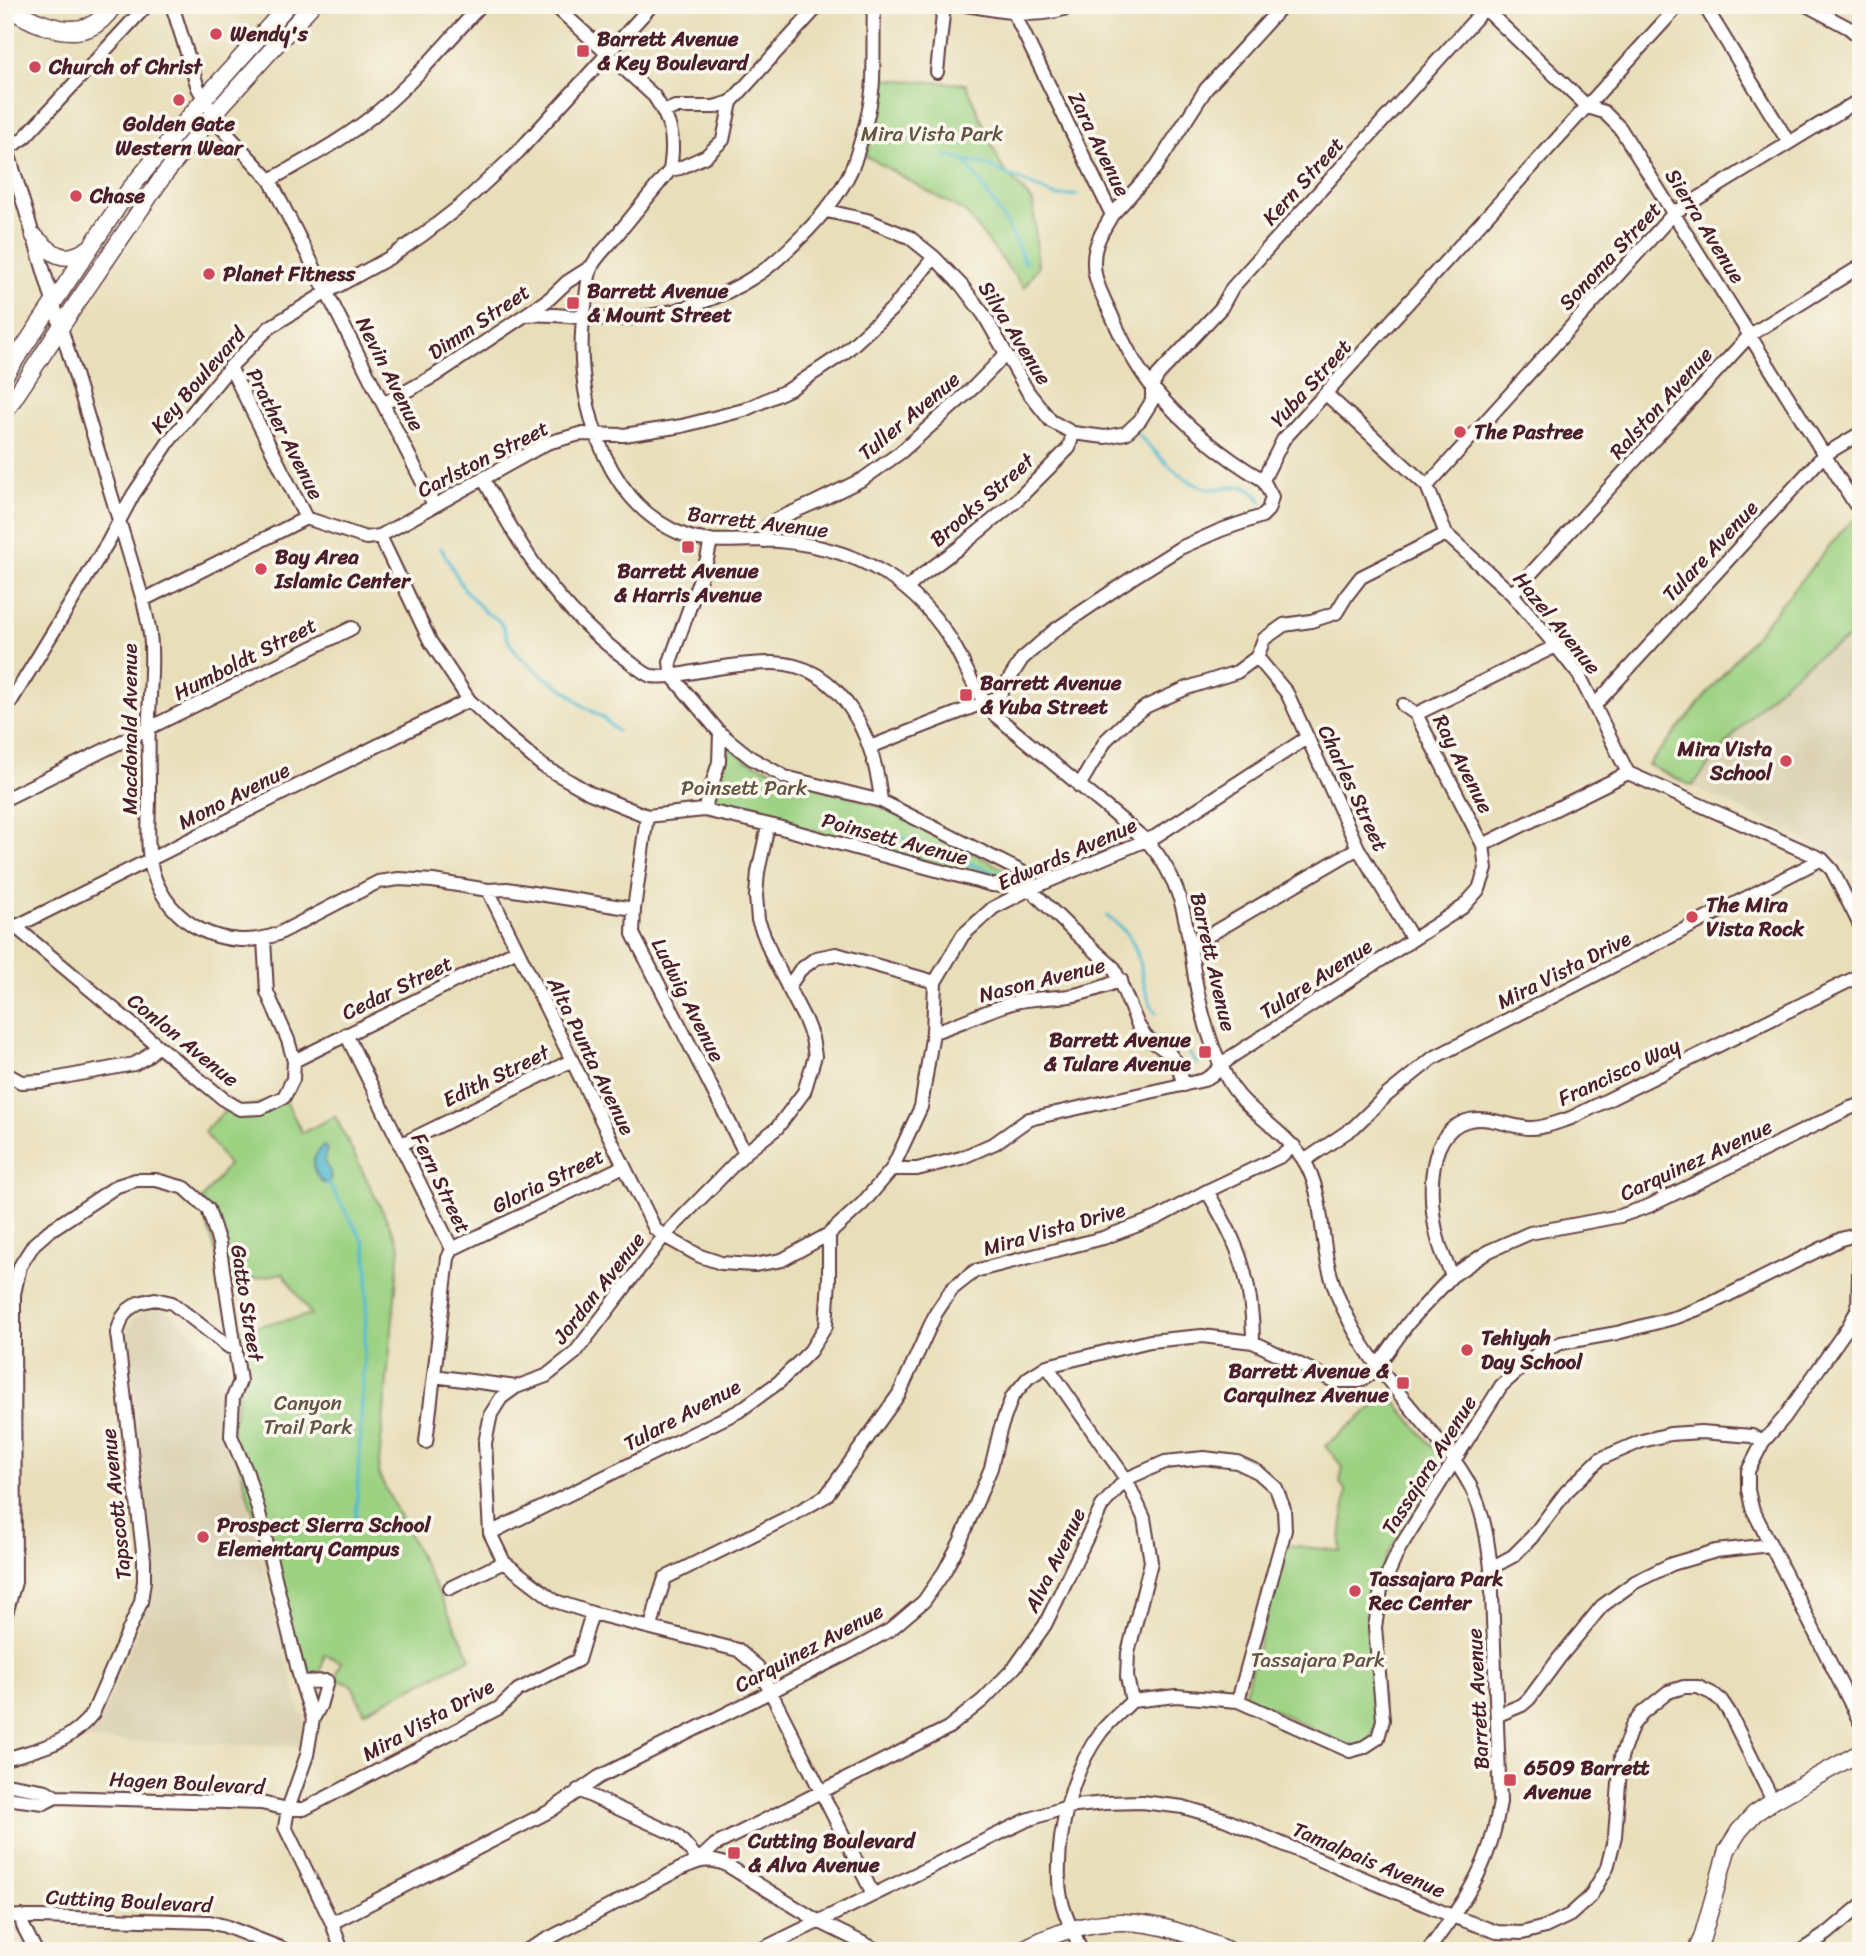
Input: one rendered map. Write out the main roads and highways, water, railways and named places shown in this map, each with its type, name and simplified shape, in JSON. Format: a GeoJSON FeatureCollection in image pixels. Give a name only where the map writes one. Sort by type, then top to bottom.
{"type":"FeatureCollection","features":[{"type":"Feature","properties":{"kind":"highway"},"geometry":{"type":"LineString","coordinates":[[6,5],[18,14],[37,22],[71,30],[89,27],[105,17],[113,5]]}},
{"type":"Feature","properties":{"kind":"main road"},"geometry":{"type":"LineString","coordinates":[[6,372],[129,190],[204,99],[288,5]]}},
{"type":"Feature","properties":{"kind":"main road"},"geometry":{"type":"LineString","coordinates":[[5,412],[152,191],[213,115],[312,5]]}},
{"type":"Feature","properties":{"kind":"main road"},"geometry":{"type":"LineString","coordinates":[[34,236],[48,250],[65,258],[76,257],[90,248]]}},
{"type":"Feature","properties":{"kind":"main road"},"geometry":{"type":"LineString","coordinates":[[1696,1951],[1727,1850],[1739,1831],[1754,1814],[1773,1801],[1861,1752]]}},
{"type":"Feature","properties":{"kind":"main road"},"geometry":{"type":"LineString","coordinates":[[1019,1951],[1071,1929],[1107,1922],[1142,1922],[1182,1931],[1230,1951]]}},
{"type":"Feature","properties":{"kind":"water"},"geometry":{"type":"Polygon","coordinates":[[[323,1146],[327,1149],[324,1158],[330,1174],[326,1183],[316,1174],[313,1165],[323,1146]]]}},
{"type":"Feature","properties":{"kind":"waterway"},"geometry":{"type":"LineString","coordinates":[[946,156],[984,164],[1056,196],[1077,195]]}},
{"type":"Feature","properties":{"kind":"waterway"},"geometry":{"type":"LineString","coordinates":[[964,160],[1005,222],[1025,263]]}},
{"type":"Feature","properties":{"kind":"waterway"},"geometry":{"type":"LineString","coordinates":[[1138,434],[1180,475],[1197,485],[1215,489],[1240,486],[1255,493],[1262,502]]}},
{"type":"Feature","properties":{"kind":"waterway"},"geometry":{"type":"LineString","coordinates":[[441,548],[464,589],[486,613],[496,618],[503,626],[518,655],[617,731]]}},
{"type":"Feature","properties":{"kind":"waterway"},"geometry":{"type":"LineString","coordinates":[[894,835],[1000,875]]}},
{"type":"Feature","properties":{"kind":"waterway"},"geometry":{"type":"LineString","coordinates":[[1107,916],[1129,937],[1137,954],[1146,992],[1156,1013]]}},
{"type":"Feature","properties":{"kind":"waterway"},"geometry":{"type":"LineString","coordinates":[[1183,1045],[1197,1064]]}},
{"type":"Feature","properties":{"kind":"waterway"},"geometry":{"type":"LineString","coordinates":[[328,1182],[365,1244],[368,1274],[356,1518]]}},
{"type":"Feature","properties":{"kind":"place","name":"Wendy's"},"geometry":{"type":"Point","coordinates":[216,34]}},
{"type":"Feature","properties":{"kind":"place","name":"Barrett Avenue & Key Boulevard"},"geometry":{"type":"Point","coordinates":[583,51]}},
{"type":"Feature","properties":{"kind":"place","name":"Church of Christ"},"geometry":{"type":"Point","coordinates":[35,67]}},
{"type":"Feature","properties":{"kind":"place","name":"Golden Gate Western Wear"},"geometry":{"type":"Point","coordinates":[179,100]}},
{"type":"Feature","properties":{"kind":"place","name":"Chase"},"geometry":{"type":"Point","coordinates":[76,196]}},
{"type":"Feature","properties":{"kind":"place","name":"Planet Fitness"},"geometry":{"type":"Point","coordinates":[209,274]}},
{"type":"Feature","properties":{"kind":"place","name":"Barrett Avenue & Mount Street"},"geometry":{"type":"Point","coordinates":[573,303]}},
{"type":"Feature","properties":{"kind":"place","name":"The Pastree"},"geometry":{"type":"Point","coordinates":[1460,432]}},
{"type":"Feature","properties":{"kind":"place","name":"Barrett Avenue & Harris Avenue"},"geometry":{"type":"Point","coordinates":[688,547]}},
{"type":"Feature","properties":{"kind":"place","name":"Bay Area Islamic Center"},"geometry":{"type":"Point","coordinates":[261,569]}},
{"type":"Feature","properties":{"kind":"place","name":"Barrett Avenue & Yuba Street"},"geometry":{"type":"Point","coordinates":[966,695]}},
{"type":"Feature","properties":{"kind":"place","name":"Mira Vista School"},"geometry":{"type":"Point","coordinates":[1786,761]}},
{"type":"Feature","properties":{"kind":"place","name":"The Mira Vista Rock"},"geometry":{"type":"Point","coordinates":[1692,917]}},
{"type":"Feature","properties":{"kind":"place","name":"Barrett Avenue & Tulare Avenue"},"geometry":{"type":"Point","coordinates":[1205,1052]}},
{"type":"Feature","properties":{"kind":"place","name":"Tehiyah Day School"},"geometry":{"type":"Point","coordinates":[1467,1350]}},
{"type":"Feature","properties":{"kind":"place","name":"Barrett Avenue & Carquinez Avenue"},"geometry":{"type":"Point","coordinates":[1403,1383]}},
{"type":"Feature","properties":{"kind":"place","name":"Prospect Sierra School Elementary Campus"},"geometry":{"type":"Point","coordinates":[203,1537]}},
{"type":"Feature","properties":{"kind":"place","name":"Tassajara Park Rec Center"},"geometry":{"type":"Point","coordinates":[1355,1591]}},
{"type":"Feature","properties":{"kind":"place","name":"6509 Barrett Avenue"},"geometry":{"type":"Point","coordinates":[1510,1780]}},
{"type":"Feature","properties":{"kind":"place","name":"Cutting Boulevard & Alva Avenue"},"geometry":{"type":"Point","coordinates":[734,1853]}},
{"type":"Feature","properties":{"kind":"park label","name":"Mira Vista Park"},"geometry":{"type":"Point","coordinates":[932,134]}},
{"type":"Feature","properties":{"kind":"park label","name":"Poinsett Park"},"geometry":{"type":"Point","coordinates":[744,788]}},
{"type":"Feature","properties":{"kind":"park label","name":"Canyon Trail Park"},"geometry":{"type":"Point","coordinates":[308,1415]}},
{"type":"Feature","properties":{"kind":"park label","name":"Tassajara Park"},"geometry":{"type":"Point","coordinates":[1318,1660]}}]}
